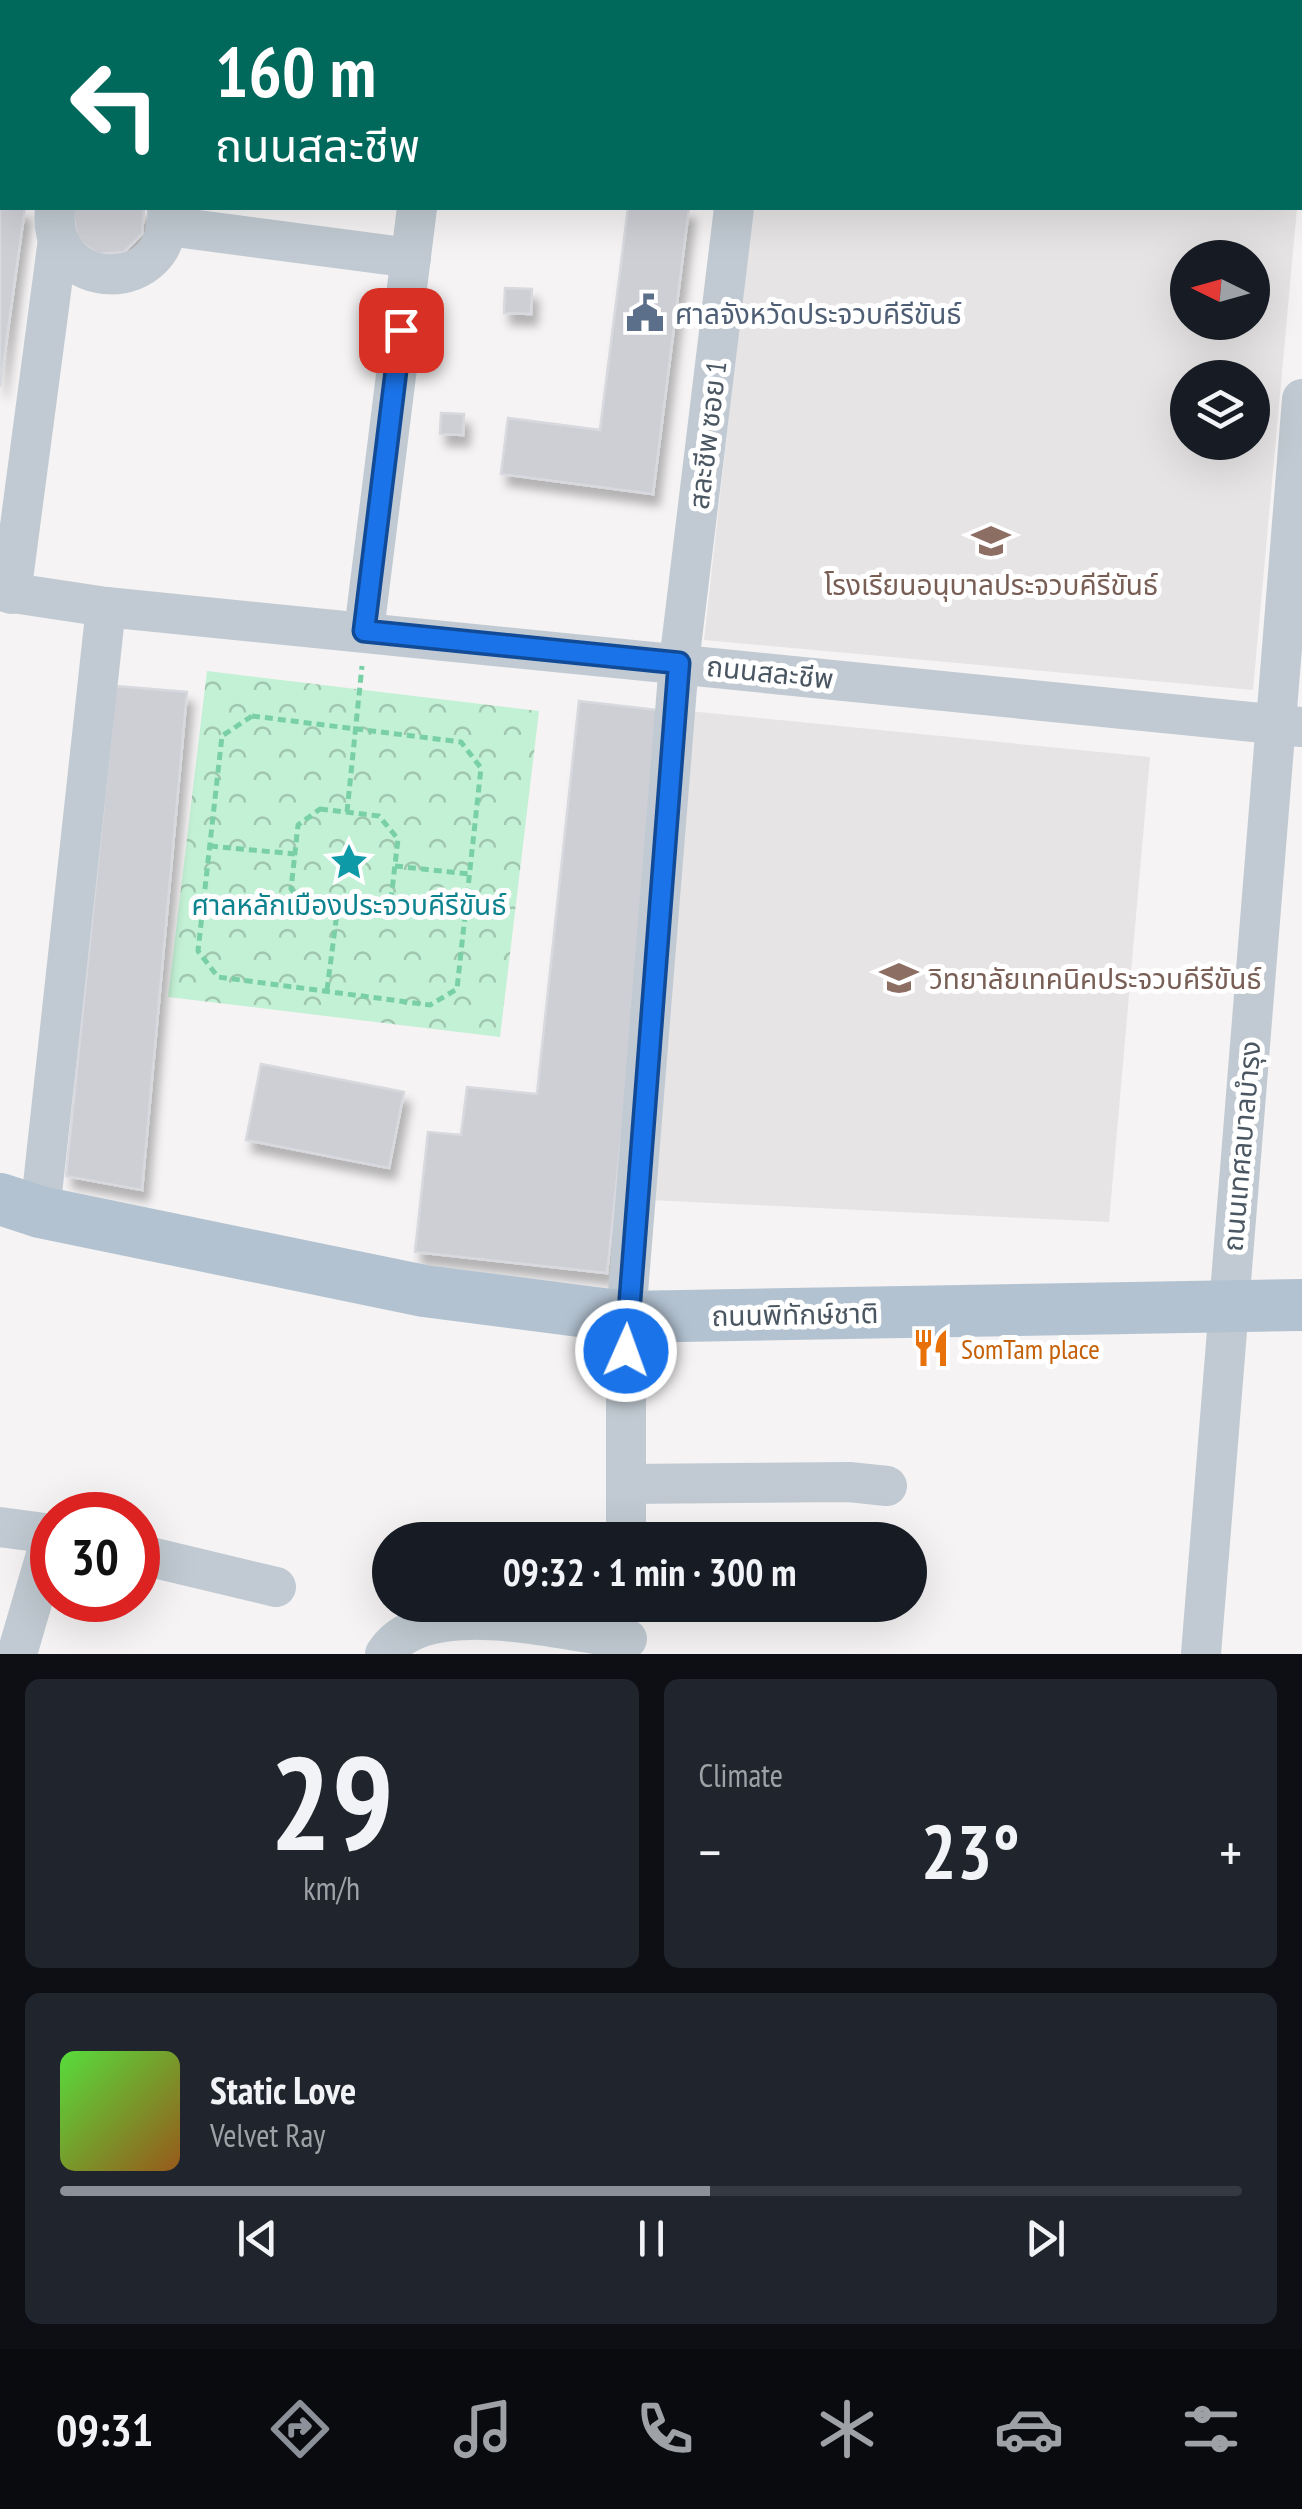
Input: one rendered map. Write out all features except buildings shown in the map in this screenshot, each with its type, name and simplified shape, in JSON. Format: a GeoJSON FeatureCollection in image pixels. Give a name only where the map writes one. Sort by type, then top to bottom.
{"type":"FeatureCollection","features":[{"type":"Feature","properties":{"kind":"main road","name":"ถนนพิทักษ์ชาติ"},"geometry":{"type":"LineString","coordinates":[[20,1205],[424,1291],[626,1318],[1302,1306]]}},
{"type":"Feature","properties":{"kind":"street"},"geometry":{"type":"LineString","coordinates":[[364,631],[417,210]]}},
{"type":"Feature","properties":{"kind":"street","name":"สละชีพ ซอย 1"},"geometry":{"type":"LineString","coordinates":[[626,1522],[626,1318],[679,663],[734,210]]}},
{"type":"Feature","properties":{"kind":"street"},"geometry":{"type":"LineString","coordinates":[[56,223],[80,267],[117,276],[151,260],[167,216],[411,258]]}},
{"type":"Feature","properties":{"kind":"street"},"geometry":{"type":"LineString","coordinates":[[6,592],[56,223]]}},
{"type":"Feature","properties":{"kind":"street","name":"ถนนเทศลบาลบำรุง"},"geometry":{"type":"LineString","coordinates":[[1201,1654],[1228,1305],[1288,726],[1302,399]]}},
{"type":"Feature","properties":{"kind":"street","name":"ถนนสละชีพ"},"geometry":{"type":"LineString","coordinates":[[6,592],[106,607],[1288,726]]}},
{"type":"Feature","properties":{"kind":"street"},"geometry":{"type":"LineString","coordinates":[[20,1205],[106,607]]}},
{"type":"Feature","properties":{"kind":"street"},"geometry":{"type":"LineString","coordinates":[[626,1484],[887,1486]]}},
{"type":"Feature","properties":{"kind":"street"},"geometry":{"type":"LineString","coordinates":[[0,1528],[30,1531]]}},
{"type":"Feature","properties":{"kind":"street"},"geometry":{"type":"LineString","coordinates":[[160,1559],[276,1587]]}},
{"type":"Feature","properties":{"kind":"street"},"geometry":{"type":"LineString","coordinates":[[17,1654],[30,1609]]}},
{"type":"Feature","properties":{"kind":"street"},"geometry":{"type":"LineString","coordinates":[[386,1654],[394,1640],[422,1625],[458,1618],[627,1633]]}},
{"type":"Feature","properties":{"kind":"path"},"geometry":{"type":"LineString","coordinates":[[347,812],[364,631]]}},
{"type":"Feature","properties":{"kind":"path"},"geometry":{"type":"LineString","coordinates":[[252,716],[461,742],[481,768],[457,989],[430,1005],[218,977],[198,951],[210,846],[222,736],[252,716]]}},
{"type":"Feature","properties":{"kind":"path"},"geometry":{"type":"LineString","coordinates":[[320,810],[347,812],[379,816],[398,839],[392,899],[368,916],[308,910],[291,889],[298,826],[320,810]]}},
{"type":"Feature","properties":{"kind":"path"},"geometry":{"type":"LineString","coordinates":[[210,846],[295,854]]}},
{"type":"Feature","properties":{"kind":"path"},"geometry":{"type":"LineString","coordinates":[[395,866],[470,874]]}},
{"type":"Feature","properties":{"kind":"path"},"geometry":{"type":"LineString","coordinates":[[327,990],[337,912]]}},
{"type":"Feature","properties":{"kind":"shaded area","name":"โรงเรียนอนุบาลประจวบคีรีขันธ์"},"geometry":{"type":"Polygon","coordinates":[[[752,210],[1297,210],[1253,690],[704,640],[752,210]]]}},
{"type":"Feature","properties":{"kind":"shaded area","name":"วิทยาลัยเทคนิคประจวบคีรีขันธ์"},"geometry":{"type":"Polygon","coordinates":[[[689,711],[1150,757],[1109,1222],[650,1200],[689,711]]]}},
{"type":"Feature","properties":{"kind":"green space"},"geometry":{"type":"Polygon","coordinates":[[[207,671],[539,711],[500,1037],[168,997],[207,671]]]}},
{"type":"Feature","properties":{"kind":"place","name":"ศาลจังหวัดประจวบคีรีขันธ์"},"geometry":{"type":"Point","coordinates":[645,313]}},
{"type":"Feature","properties":{"kind":"place","name":"โรงเรียนอนุบาลประจวบคีรีขันธ์"},"geometry":{"type":"Point","coordinates":[991,541]}},
{"type":"Feature","properties":{"kind":"place","name":"ศาลหลักเมืองประจวบคีรีขันธ์"},"geometry":{"type":"Point","coordinates":[349,862]}},
{"type":"Feature","properties":{"kind":"place","name":"วิทยาลัยเทคนิคประจวบคีรีขันธ์"},"geometry":{"type":"Point","coordinates":[899,978]}},
{"type":"Feature","properties":{"kind":"place","name":"SomTam place"},"geometry":{"type":"Point","coordinates":[931,1348]}},
{"type":"Feature","properties":{"kind":"route"},"geometry":{"type":"LineString","coordinates":[[401,330],[364,631],[679,663],[626,1351]]}}]}
